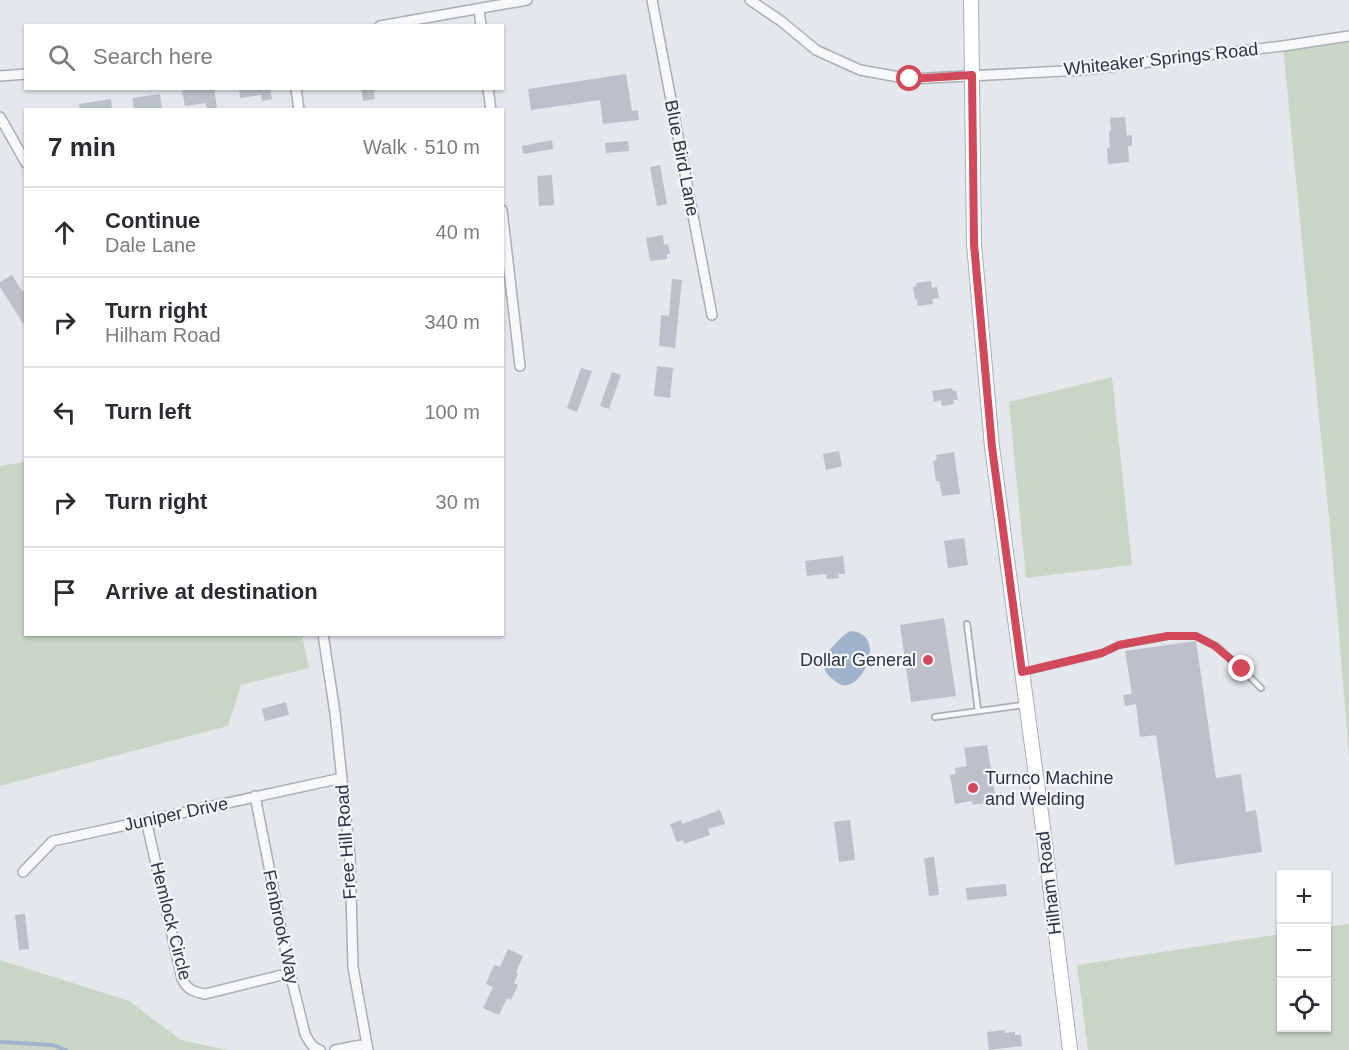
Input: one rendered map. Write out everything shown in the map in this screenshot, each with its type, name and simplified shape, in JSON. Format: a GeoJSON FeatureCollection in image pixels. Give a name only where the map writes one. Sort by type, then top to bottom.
{"type":"FeatureCollection","features":[{"type":"Feature","properties":{"kind":"main road","name":"Hilham Road"},"geometry":{"type":"LineString","coordinates":[[970,0],[974,244],[992,447],[1070,1050]]}},
{"type":"Feature","properties":{"kind":"street"},"geometry":{"type":"LineString","coordinates":[[392,24],[527,0]]}},
{"type":"Feature","properties":{"kind":"street","name":"Blue Bird Lane"},"geometry":{"type":"LineString","coordinates":[[652,0],[712,315]]}},
{"type":"Feature","properties":{"kind":"street","name":"Whiteaker Springs Road"},"geometry":{"type":"LineString","coordinates":[[750,0],[781,21],[816,50],[860,70],[910,79],[1083,70],[1349,36]]}},
{"type":"Feature","properties":{"kind":"street"},"geometry":{"type":"LineString","coordinates":[[479,9],[481,24]]}},
{"type":"Feature","properties":{"kind":"street"},"geometry":{"type":"LineString","coordinates":[[0,76],[24,74]]}},
{"type":"Feature","properties":{"kind":"street"},"geometry":{"type":"LineString","coordinates":[[296,90],[299,108]]}},
{"type":"Feature","properties":{"kind":"street"},"geometry":{"type":"LineString","coordinates":[[488,90],[491,108]]}},
{"type":"Feature","properties":{"kind":"street"},"geometry":{"type":"LineString","coordinates":[[0,118],[24,160]]}},
{"type":"Feature","properties":{"kind":"street"},"geometry":{"type":"LineString","coordinates":[[504,227],[520,366]]}},
{"type":"Feature","properties":{"kind":"street","name":"Free Hill Road"},"geometry":{"type":"LineString","coordinates":[[323,636],[335,713],[350,856],[353,967],[367,1047]]}},
{"type":"Feature","properties":{"kind":"street","name":"Juniper Drive"},"geometry":{"type":"LineString","coordinates":[[22,872],[53,841],[342,778]]}},
{"type":"Feature","properties":{"kind":"street","name":"Fenbrook Way"},"geometry":{"type":"LineString","coordinates":[[255,796],[290,973],[305,1034],[310,1043],[320,1050]]}},
{"type":"Feature","properties":{"kind":"street","name":"Hemlock Circle"},"geometry":{"type":"LineString","coordinates":[[146,820],[182,979],[186,987],[194,992],[205,994],[290,973]]}},
{"type":"Feature","properties":{"kind":"street"},"geometry":{"type":"LineString","coordinates":[[335,1050],[367,1047]]}},
{"type":"Feature","properties":{"kind":"lane"},"geometry":{"type":"LineString","coordinates":[[968,624],[978,711]]}},
{"type":"Feature","properties":{"kind":"lane"},"geometry":{"type":"LineString","coordinates":[[1022,672],[1102,653],[1119,645],[1168,636],[1196,636],[1215,646],[1261,688]]}},
{"type":"Feature","properties":{"kind":"lane"},"geometry":{"type":"LineString","coordinates":[[935,717],[1026,705]]}},
{"type":"Feature","properties":{"kind":"green space"},"geometry":{"type":"Polygon","coordinates":[[[1349,36],[1349,756],[1332,550],[1283,46],[1349,36]]]}},
{"type":"Feature","properties":{"kind":"green space"},"geometry":{"type":"Polygon","coordinates":[[[1112,377],[1132,565],[1026,578],[1009,402],[1112,377]]]}},
{"type":"Feature","properties":{"kind":"green space"},"geometry":{"type":"Polygon","coordinates":[[[24,462],[24,636],[302,636],[309,668],[241,685],[228,726],[0,786],[0,466],[24,462]]]}},
{"type":"Feature","properties":{"kind":"green space"},"geometry":{"type":"Polygon","coordinates":[[[1349,924],[1349,1050],[1088,1050],[1077,965],[1277,935],[1277,1032],[1331,1032],[1331,926],[1349,924]]]}},
{"type":"Feature","properties":{"kind":"green space"},"geometry":{"type":"Polygon","coordinates":[[[0,960],[129,1001],[181,1040],[227,1050],[0,1050],[0,960]]]}},
{"type":"Feature","properties":{"kind":"water"},"geometry":{"type":"Polygon","coordinates":[[[851,631],[863,635],[869,642],[870,653],[862,674],[855,682],[846,685],[831,678],[824,668],[824,663],[827,653],[851,631]]]}},
{"type":"Feature","properties":{"kind":"building"},"geometry":{"type":"Polygon","coordinates":[[[626,74],[632,111],[638,110],[639,120],[603,124],[600,100],[531,110],[528,89],[626,74]]]}},
{"type":"Feature","properties":{"kind":"building"},"geometry":{"type":"Polygon","coordinates":[[[214,90],[217,108],[207,108],[206,103],[185,106],[182,91],[214,90]]]}},
{"type":"Feature","properties":{"kind":"building"},"geometry":{"type":"Polygon","coordinates":[[[239,90],[270,90],[272,99],[262,101],[261,95],[240,98],[239,90]]]}},
{"type":"Feature","properties":{"kind":"building"},"geometry":{"type":"Polygon","coordinates":[[[361,90],[374,90],[375,99],[363,101],[361,90]]]}},
{"type":"Feature","properties":{"kind":"building"},"geometry":{"type":"Polygon","coordinates":[[[160,94],[162,108],[134,108],[132,98],[160,94]]]}},
{"type":"Feature","properties":{"kind":"building"},"geometry":{"type":"Polygon","coordinates":[[[111,99],[112,108],[80,108],[79,104],[111,99]]]}},
{"type":"Feature","properties":{"kind":"building"},"geometry":{"type":"Polygon","coordinates":[[[1125,117],[1127,136],[1132,135],[1132,146],[1128,146],[1129,162],[1108,164],[1110,118],[1125,117]]]}},
{"type":"Feature","properties":{"kind":"building"},"geometry":{"type":"Polygon","coordinates":[[[552,140],[553,149],[523,154],[522,146],[552,140]]]}},
{"type":"Feature","properties":{"kind":"building"},"geometry":{"type":"Polygon","coordinates":[[[628,141],[629,151],[606,153],[605,143],[628,141]]]}},
{"type":"Feature","properties":{"kind":"building"},"geometry":{"type":"Polygon","coordinates":[[[660,165],[667,204],[657,206],[650,167],[660,165]]]}},
{"type":"Feature","properties":{"kind":"building"},"geometry":{"type":"Polygon","coordinates":[[[552,175],[554,205],[539,206],[537,176],[552,175]]]}},
{"type":"Feature","properties":{"kind":"building"},"geometry":{"type":"Polygon","coordinates":[[[663,235],[664,245],[668,244],[670,254],[667,254],[667,259],[650,261],[646,238],[663,235]]]}},
{"type":"Feature","properties":{"kind":"building"},"geometry":{"type":"Polygon","coordinates":[[[12,275],[22,291],[24,290],[24,325],[0,287],[0,282],[12,275]]]}},
{"type":"Feature","properties":{"kind":"building"},"geometry":{"type":"Polygon","coordinates":[[[672,279],[682,280],[675,348],[659,346],[661,315],[669,316],[672,279]]]}},
{"type":"Feature","properties":{"kind":"building"},"geometry":{"type":"Polygon","coordinates":[[[931,281],[932,288],[937,287],[939,298],[932,299],[933,304],[918,306],[913,287],[917,286],[916,283],[931,281]]]}},
{"type":"Feature","properties":{"kind":"building"},"geometry":{"type":"Polygon","coordinates":[[[657,366],[673,368],[670,398],[654,396],[657,366]]]}},
{"type":"Feature","properties":{"kind":"building"},"geometry":{"type":"Polygon","coordinates":[[[581,368],[592,371],[577,412],[567,408],[581,368]]]}},
{"type":"Feature","properties":{"kind":"building"},"geometry":{"type":"Polygon","coordinates":[[[612,372],[621,375],[609,409],[600,406],[612,372]]]}},
{"type":"Feature","properties":{"kind":"building"},"geometry":{"type":"Polygon","coordinates":[[[952,388],[956,391],[958,400],[953,400],[954,404],[942,406],[941,400],[934,402],[932,391],[952,388]]]}},
{"type":"Feature","properties":{"kind":"building"},"geometry":{"type":"Polygon","coordinates":[[[839,451],[842,466],[826,470],[823,454],[839,451]]]}},
{"type":"Feature","properties":{"kind":"building"},"geometry":{"type":"Polygon","coordinates":[[[954,452],[960,494],[942,496],[939,481],[936,481],[933,461],[937,460],[936,455],[954,452]]]}},
{"type":"Feature","properties":{"kind":"building"},"geometry":{"type":"Polygon","coordinates":[[[964,538],[968,565],[948,568],[944,541],[964,538]]]}},
{"type":"Feature","properties":{"kind":"building"},"geometry":{"type":"Polygon","coordinates":[[[843,556],[845,574],[838,574],[839,578],[827,579],[826,574],[807,576],[805,561],[843,556]]]}},
{"type":"Feature","properties":{"kind":"building","name":"Dollar General"},"geometry":{"type":"Polygon","coordinates":[[[944,618],[956,696],[911,702],[900,625],[944,618]]]}},
{"type":"Feature","properties":{"kind":"building"},"geometry":{"type":"Polygon","coordinates":[[[1196,641],[1216,778],[1241,774],[1246,812],[1256,810],[1262,852],[1175,865],[1156,735],[1140,737],[1136,704],[1125,706],[1123,695],[1132,694],[1125,651],[1196,641]]]}},
{"type":"Feature","properties":{"kind":"building"},"geometry":{"type":"Polygon","coordinates":[[[286,702],[289,715],[265,721],[262,709],[286,702]]]}},
{"type":"Feature","properties":{"kind":"building","name":"Turnco Machine and Welding"},"geometry":{"type":"Polygon","coordinates":[[[987,745],[996,801],[973,805],[972,801],[955,804],[950,775],[956,774],[955,768],[967,766],[964,748],[987,745]]]}},
{"type":"Feature","properties":{"kind":"building"},"geometry":{"type":"Polygon","coordinates":[[[720,810],[725,824],[708,829],[710,835],[684,844],[683,840],[677,842],[670,824],[681,820],[682,824],[720,810]]]}},
{"type":"Feature","properties":{"kind":"building"},"geometry":{"type":"Polygon","coordinates":[[[850,820],[855,860],[839,862],[834,822],[850,820]]]}},
{"type":"Feature","properties":{"kind":"building"},"geometry":{"type":"Polygon","coordinates":[[[934,857],[939,895],[929,896],[924,858],[934,857]]]}},
{"type":"Feature","properties":{"kind":"building"},"geometry":{"type":"Polygon","coordinates":[[[1006,884],[1007,896],[967,900],[966,888],[1006,884]]]}},
{"type":"Feature","properties":{"kind":"building"},"geometry":{"type":"Polygon","coordinates":[[[25,914],[29,949],[19,950],[15,915],[25,914]]]}},
{"type":"Feature","properties":{"kind":"building"},"geometry":{"type":"Polygon","coordinates":[[[508,949],[523,956],[514,983],[518,985],[511,1000],[507,998],[499,1015],[483,1008],[493,987],[486,984],[494,965],[500,967],[508,949]]]}},
{"type":"Feature","properties":{"kind":"building"},"geometry":{"type":"Polygon","coordinates":[[[1005,1030],[1005,1033],[1015,1032],[1015,1035],[1021,1035],[1022,1046],[989,1050],[987,1032],[1005,1030]]]}},
{"type":"Feature","properties":{"kind":"waterway"},"geometry":{"type":"LineString","coordinates":[[0,1042],[53,1045],[66,1050]]}},
{"type":"Feature","properties":{"kind":"place","name":"Dollar General"},"geometry":{"type":"Point","coordinates":[928,660]}},
{"type":"Feature","properties":{"kind":"place","name":"Turnco Machine and Welding"},"geometry":{"type":"Point","coordinates":[973,788]}},
{"type":"Feature","properties":{"kind":"route"},"geometry":{"type":"LineString","coordinates":[[910,79],[972,75],[974,244],[992,447],[1022,672],[1102,653],[1119,645],[1168,636],[1196,636],[1215,646],[1242,669]]}}]}
